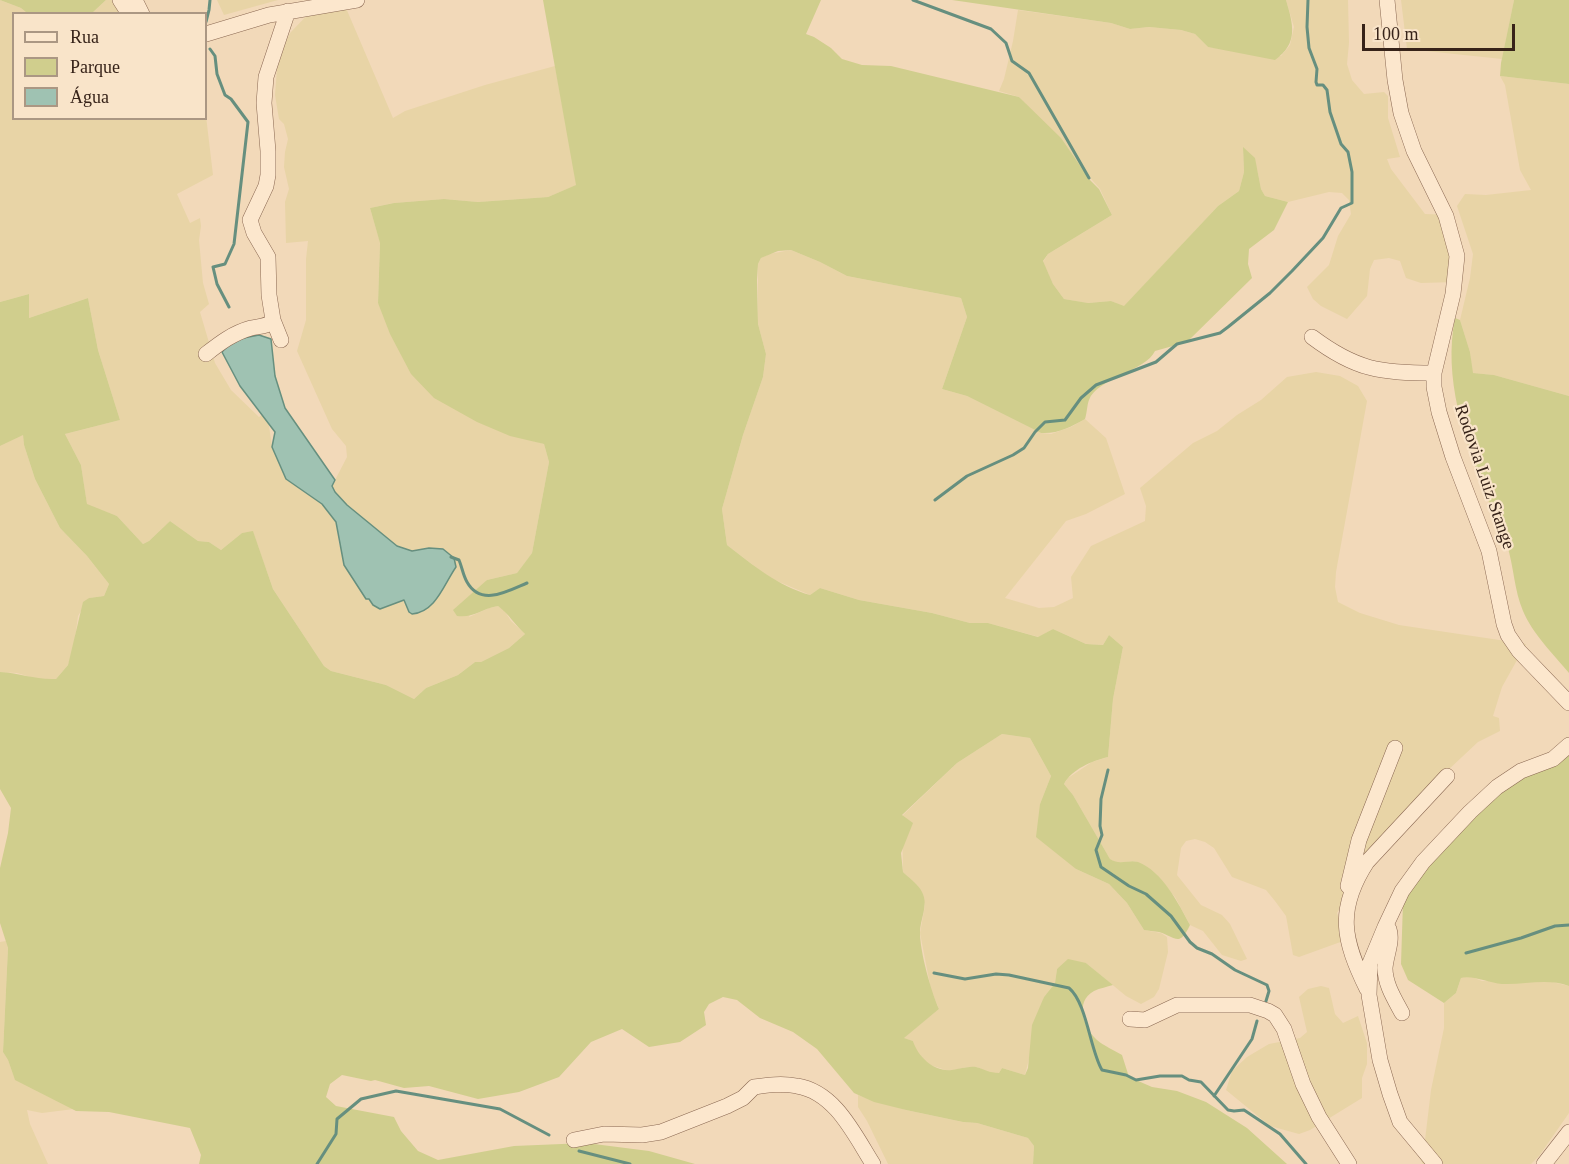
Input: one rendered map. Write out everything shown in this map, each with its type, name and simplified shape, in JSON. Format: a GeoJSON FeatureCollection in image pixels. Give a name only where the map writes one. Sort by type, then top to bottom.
{"type":"FeatureCollection","features":[{"type":"Feature","properties":{"kind":"street"},"geometry":{"type":"LineString","coordinates":[[207,34],[242,22],[288,11],[357,0]]}},
{"type":"Feature","properties":{"kind":"street","name":"Rodovia Luiz Stange"},"geometry":{"type":"LineString","coordinates":[[1387,0],[1395,80],[1401,113],[1414,151],[1446,216],[1457,256],[1453,294],[1434,373],[1439,412],[1453,457],[1489,551],[1508,635],[1519,651],[1569,704]]}},
{"type":"Feature","properties":{"kind":"street"},"geometry":{"type":"LineString","coordinates":[[281,340],[273,320],[269,295],[268,257],[254,233],[250,220],[266,186],[268,175],[264,103],[266,77],[288,11]]}},
{"type":"Feature","properties":{"kind":"street"},"geometry":{"type":"LineString","coordinates":[[206,354],[232,335],[271,324],[273,320]]}},
{"type":"Feature","properties":{"kind":"street"},"geometry":{"type":"LineString","coordinates":[[1312,337],[1333,353],[1365,368],[1399,373],[1434,373]]}},
{"type":"Feature","properties":{"kind":"street"},"geometry":{"type":"LineString","coordinates":[[1435,1164],[1400,1122],[1380,1060],[1369,995],[1370,963],[1385,927],[1412,876],[1470,812],[1510,777],[1553,759],[1569,745]]}},
{"type":"Feature","properties":{"kind":"street"},"geometry":{"type":"LineString","coordinates":[[1349,898],[1348,887],[1359,840],[1395,748]]}},
{"type":"Feature","properties":{"kind":"street"},"geometry":{"type":"LineString","coordinates":[[1369,995],[1356,965],[1345,927],[1349,898],[1356,878],[1367,862],[1447,776]]}},
{"type":"Feature","properties":{"kind":"street"},"geometry":{"type":"LineString","coordinates":[[1385,927],[1391,933],[1386,979],[1402,1013]]}},
{"type":"Feature","properties":{"kind":"street"},"geometry":{"type":"LineString","coordinates":[[1130,1018],[1145,1020],[1177,1005],[1250,1005],[1275,1015],[1284,1029],[1303,1084],[1318,1117],[1349,1164]]}},
{"type":"Feature","properties":{"kind":"street"},"geometry":{"type":"LineString","coordinates":[[574,1140],[604,1134],[642,1135],[661,1132],[727,1106],[743,1098],[754,1087],[787,1085],[799,1086],[814,1092],[834,1106],[845,1119],[873,1164]]}},
{"type":"Feature","properties":{"kind":"street"},"geometry":{"type":"LineString","coordinates":[[1544,1164],[1569,1132]]}},
{"type":"Feature","properties":{"kind":"shaded area"},"geometry":{"type":"Polygon","coordinates":[[[0,0],[26,12],[12,12],[12,120],[206,120],[213,175],[177,194],[190,223],[200,218],[199,240],[203,283],[209,304],[200,312],[215,363],[231,390],[259,417],[267,412],[272,447],[286,479],[322,504],[336,522],[339,544],[369,599],[384,608],[400,600],[443,589],[446,580],[429,548],[412,551],[397,546],[347,505],[332,486],[347,457],[346,446],[332,429],[297,351],[306,320],[308,241],[286,243],[285,202],[289,189],[284,167],[288,139],[284,124],[279,119],[275,95],[277,69],[290,33],[318,4],[343,1],[393,118],[405,111],[485,85],[555,66],[577,185],[548,197],[478,202],[444,199],[394,203],[370,208],[380,242],[378,303],[530,440],[544,444],[549,462],[532,553],[517,573],[487,580],[469,617],[498,606],[525,634],[509,648],[481,662],[475,662],[458,675],[426,688],[414,699],[386,685],[331,671],[324,666],[273,589],[253,532],[242,533],[221,550],[209,542],[198,541],[170,521],[143,544],[117,516],[87,505],[81,465],[65,434],[120,420],[98,350],[88,298],[29,318],[29,294],[0,302],[0,0]]]}},
{"type":"Feature","properties":{"kind":"shaded area"},"geometry":{"type":"Polygon","coordinates":[[[106,0],[127,0],[131,12],[93,12],[106,0]]]}},
{"type":"Feature","properties":{"kind":"shaded area"},"geometry":{"type":"Polygon","coordinates":[[[217,0],[278,0],[224,15],[217,0]]]}},
{"type":"Feature","properties":{"kind":"shaded area"},"geometry":{"type":"Polygon","coordinates":[[[1286,0],[1348,0],[1347,64],[1352,80],[1364,94],[1384,92],[1388,96],[1388,118],[1400,157],[1387,159],[1391,169],[1425,214],[1451,215],[1455,282],[1421,283],[1406,278],[1400,261],[1389,258],[1374,260],[1370,269],[1367,296],[1347,319],[1321,306],[1313,299],[1307,287],[1329,265],[1338,236],[1351,214],[1349,200],[1342,193],[1329,192],[1288,202],[1265,196],[1261,189],[1257,169],[1243,148],[1244,172],[1239,191],[1218,206],[1124,307],[1111,301],[1087,303],[1064,299],[1053,284],[1043,262],[1048,254],[1112,215],[1100,189],[1019,97],[999,91],[1013,41],[1018,10],[1111,23],[1130,29],[1149,27],[1181,30],[1195,34],[1208,47],[1281,56],[1290,45],[1294,27],[1286,0]]]}},
{"type":"Feature","properties":{"kind":"shaded area"},"geometry":{"type":"Polygon","coordinates":[[[1401,0],[1514,0],[1502,59],[1407,49],[1401,0]]]}},
{"type":"Feature","properties":{"kind":"shaded area"},"geometry":{"type":"Polygon","coordinates":[[[1500,76],[1569,84],[1569,396],[1494,375],[1472,373],[1470,352],[1460,320],[1473,254],[1457,206],[1465,194],[1486,195],[1531,190],[1520,170],[1505,85],[1500,76]]]}},
{"type":"Feature","properties":{"kind":"shaded area"},"geometry":{"type":"Polygon","coordinates":[[[791,250],[847,276],[961,298],[967,317],[942,389],[967,396],[1041,433],[1051,434],[1085,419],[1106,438],[1125,494],[1086,514],[1066,521],[1005,598],[1039,608],[1054,607],[1073,598],[1071,577],[1091,546],[1145,521],[1146,506],[1140,488],[1193,443],[1217,431],[1261,400],[1287,377],[1316,372],[1340,376],[1358,386],[1367,401],[1336,572],[1335,587],[1338,602],[1360,613],[1399,625],[1526,644],[1502,687],[1493,716],[1499,718],[1500,731],[1478,742],[1447,771],[1357,880],[1337,913],[1346,940],[1299,957],[1293,955],[1286,916],[1266,890],[1232,877],[1214,848],[1205,842],[1195,839],[1186,841],[1181,848],[1177,875],[1201,905],[1222,915],[1230,924],[1247,959],[1241,961],[1222,955],[1203,931],[1190,925],[1175,897],[1154,874],[1135,861],[1116,863],[1110,859],[1073,795],[1064,784],[1068,778],[1092,762],[1108,757],[1113,699],[1123,647],[1109,635],[1103,645],[1086,644],[1053,629],[1039,637],[988,623],[970,623],[932,613],[859,600],[820,588],[810,595],[770,578],[727,545],[722,509],[743,435],[763,377],[766,354],[758,324],[758,264],[761,258],[769,254],[791,250]]]}},
{"type":"Feature","properties":{"kind":"shaded area"},"geometry":{"type":"Polygon","coordinates":[[[23,434],[24,445],[35,479],[60,528],[87,556],[109,584],[104,596],[89,598],[78,616],[74,646],[68,665],[56,679],[40,680],[17,673],[0,672],[0,446],[23,434]]]}},
{"type":"Feature","properties":{"kind":"shaded area"},"geometry":{"type":"Polygon","coordinates":[[[1002,734],[1030,738],[1051,776],[1040,804],[1076,869],[1109,884],[1127,903],[1144,930],[1161,933],[1167,937],[1168,952],[1159,989],[1154,997],[1141,1004],[1126,996],[1086,963],[1057,969],[1055,983],[1044,997],[1025,1075],[1002,1068],[999,1073],[990,1073],[977,1067],[949,1071],[930,1065],[916,1051],[913,1041],[903,1038],[939,1009],[931,990],[920,933],[925,905],[918,886],[903,872],[902,816],[957,763],[1002,734]]]}},
{"type":"Feature","properties":{"kind":"shaded area"},"geometry":{"type":"Polygon","coordinates":[[[6,941],[8,948],[3,1052],[15,1079],[74,1109],[42,1113],[27,1110],[30,1124],[48,1164],[0,1164],[0,942],[6,941]]]}},
{"type":"Feature","properties":{"kind":"shaded area"},"geometry":{"type":"Polygon","coordinates":[[[1469,976],[1482,981],[1552,982],[1569,986],[1569,1113],[1531,1164],[1423,1164],[1419,1157],[1418,1150],[1421,1142],[1425,1140],[1431,1090],[1444,1028],[1444,1003],[1456,993],[1461,978],[1469,976]]]}},
{"type":"Feature","properties":{"kind":"shaded area"},"geometry":{"type":"Polygon","coordinates":[[[1321,986],[1329,988],[1335,1014],[1343,1023],[1358,1016],[1367,1043],[1367,1064],[1362,1078],[1362,1098],[1310,1130],[1299,1134],[1270,1126],[1226,1090],[1232,1071],[1247,1057],[1269,1044],[1300,1038],[1307,1032],[1299,997],[1308,989],[1321,986]]]}},
{"type":"Feature","properties":{"kind":"shaded area"},"geometry":{"type":"Polygon","coordinates":[[[858,1095],[906,1110],[977,1123],[1028,1138],[1034,1146],[1033,1164],[888,1164],[858,1107],[858,1095]]]}},
{"type":"Feature","properties":{"kind":"green space"},"geometry":{"type":"Polygon","coordinates":[[[0,0],[106,0],[93,12],[26,12],[0,0]]]}},
{"type":"Feature","properties":{"kind":"green space"},"geometry":{"type":"Polygon","coordinates":[[[543,0],[821,0],[806,34],[831,48],[842,59],[862,65],[891,66],[1019,97],[1061,138],[1090,180],[1099,189],[1112,215],[1048,254],[1043,261],[1053,284],[1064,299],[1088,303],[1111,301],[1124,306],[1218,206],[1239,191],[1244,172],[1243,147],[1255,158],[1261,189],[1265,196],[1288,202],[1274,230],[1249,249],[1248,264],[1252,278],[1187,342],[1155,351],[1142,364],[1101,386],[1089,400],[1085,419],[1075,425],[1047,433],[1041,433],[967,396],[942,389],[967,317],[961,298],[847,276],[791,250],[778,251],[761,258],[758,264],[757,280],[758,324],[766,354],[763,377],[743,435],[722,509],[727,545],[766,574],[798,591],[810,595],[820,588],[859,600],[932,613],[970,623],[988,623],[1038,637],[1053,629],[1086,644],[1103,645],[1109,635],[1123,647],[1113,699],[1108,757],[1089,763],[1077,770],[1064,784],[1073,795],[1110,859],[1117,862],[1138,862],[1147,866],[1162,880],[1190,925],[1180,939],[1144,930],[1127,903],[1109,884],[1076,869],[1036,837],[1040,804],[1051,776],[1030,738],[1002,734],[957,763],[902,815],[913,823],[901,853],[903,872],[918,886],[924,897],[920,941],[939,1009],[904,1038],[913,1041],[923,1058],[939,1069],[976,1067],[999,1073],[1002,1068],[1025,1075],[1028,1068],[1032,1025],[1044,997],[1055,983],[1057,969],[1068,959],[1086,963],[1113,985],[1096,990],[1088,996],[1083,1008],[1085,1022],[1097,1040],[1122,1055],[1129,1077],[1152,1087],[1177,1091],[1206,1102],[1247,1128],[1287,1164],[1033,1164],[1034,1146],[1028,1138],[977,1123],[963,1122],[874,1102],[854,1093],[817,1049],[793,1032],[760,1018],[737,1000],[723,997],[709,1004],[704,1012],[706,1025],[680,1042],[649,1047],[622,1029],[591,1042],[559,1077],[519,1092],[478,1099],[429,1086],[404,1088],[375,1080],[342,1075],[330,1084],[326,1097],[336,1106],[394,1117],[401,1131],[418,1151],[438,1160],[514,1146],[586,1143],[649,1151],[695,1164],[199,1164],[201,1155],[190,1128],[109,1112],[76,1111],[15,1080],[3,1052],[8,948],[0,923],[0,868],[11,808],[0,789],[0,672],[56,679],[68,665],[83,602],[89,598],[104,596],[109,584],[87,556],[60,528],[35,479],[23,435],[0,446],[0,302],[29,294],[29,318],[88,298],[98,350],[120,420],[65,434],[81,465],[87,504],[117,516],[143,544],[170,521],[198,541],[209,542],[221,550],[242,533],[253,531],[273,589],[324,666],[331,671],[386,685],[414,699],[426,688],[458,675],[475,662],[481,662],[509,648],[525,634],[498,606],[463,616],[457,616],[453,610],[487,580],[517,573],[532,553],[549,462],[544,444],[510,436],[477,422],[434,398],[411,374],[390,334],[378,303],[380,243],[370,208],[394,203],[444,199],[478,202],[548,197],[576,185],[543,0]]]}},
{"type":"Feature","properties":{"kind":"green space"},"geometry":{"type":"Polygon","coordinates":[[[952,0],[1286,0],[1291,17],[1292,33],[1288,47],[1275,60],[1208,47],[1195,34],[1181,30],[1149,27],[1130,29],[1111,23],[952,0]]]}},
{"type":"Feature","properties":{"kind":"green space"},"geometry":{"type":"Polygon","coordinates":[[[1514,0],[1569,0],[1569,84],[1500,76],[1514,0]]]}},
{"type":"Feature","properties":{"kind":"green space"},"geometry":{"type":"Polygon","coordinates":[[[1455,318],[1460,320],[1470,352],[1473,373],[1494,375],[1569,396],[1569,673],[1538,636],[1523,611],[1507,545],[1470,452],[1454,386],[1452,341],[1455,318]]]}},
{"type":"Feature","properties":{"kind":"green space"},"geometry":{"type":"Polygon","coordinates":[[[1569,748],[1569,986],[1544,982],[1502,984],[1466,977],[1461,978],[1456,993],[1444,1003],[1408,980],[1401,964],[1403,902],[1424,872],[1495,784],[1569,748]]]}},
{"type":"Feature","properties":{"kind":"water"},"geometry":{"type":"Polygon","coordinates":[[[259,335],[271,339],[275,376],[285,408],[335,480],[332,486],[335,492],[347,505],[397,546],[412,551],[429,548],[443,549],[454,558],[456,567],[438,596],[427,608],[412,614],[404,600],[380,609],[366,599],[344,565],[336,522],[322,504],[286,479],[272,447],[275,432],[240,386],[222,352],[233,340],[259,335]]]}},
{"type":"Feature","properties":{"kind":"waterway"},"geometry":{"type":"LineString","coordinates":[[207,18],[210,0]]}},
{"type":"Feature","properties":{"kind":"waterway"},"geometry":{"type":"LineString","coordinates":[[913,0],[991,29],[1006,43],[1012,61],[1029,73],[1089,178]]}},
{"type":"Feature","properties":{"kind":"waterway"},"geometry":{"type":"LineString","coordinates":[[935,500],[967,476],[1024,448],[1045,422],[1065,420],[1081,398],[1096,385],[1156,362],[1177,344],[1220,333],[1270,293],[1323,238],[1341,208],[1352,203],[1352,172],[1348,152],[1341,144],[1330,112],[1327,90],[1323,85],[1317,85],[1316,82],[1317,69],[1309,48],[1308,0]]}},
{"type":"Feature","properties":{"kind":"waterway"},"geometry":{"type":"LineString","coordinates":[[210,49],[215,56],[217,74],[225,95],[231,99],[248,122],[234,244],[225,264],[213,267],[217,284],[229,307]]}},
{"type":"Feature","properties":{"kind":"waterway"},"geometry":{"type":"LineString","coordinates":[[451,557],[459,560],[467,582],[473,590],[480,594],[495,595],[527,583]]}},
{"type":"Feature","properties":{"kind":"waterway"},"geometry":{"type":"LineString","coordinates":[[1108,770],[1101,799],[1102,835],[1096,850],[1101,867],[1129,886],[1146,894],[1171,916],[1197,948],[1267,985],[1269,991],[1266,1001]]}},
{"type":"Feature","properties":{"kind":"waterway"},"geometry":{"type":"LineString","coordinates":[[1466,953],[1555,926],[1569,925]]}},
{"type":"Feature","properties":{"kind":"waterway"},"geometry":{"type":"LineString","coordinates":[[934,973],[965,979],[996,974],[1009,975],[1069,988],[1080,1004],[1102,1070],[1126,1075],[1136,1080],[1160,1076],[1182,1076],[1201,1082],[1228,1110],[1244,1110],[1280,1134],[1306,1164]]}},
{"type":"Feature","properties":{"kind":"waterway"},"geometry":{"type":"LineString","coordinates":[[1214,1096],[1252,1039],[1257,1021]]}},
{"type":"Feature","properties":{"kind":"waterway"},"geometry":{"type":"LineString","coordinates":[[317,1164],[336,1134],[337,1119],[361,1099],[396,1091],[500,1109],[549,1135]]}},
{"type":"Feature","properties":{"kind":"waterway"},"geometry":{"type":"LineString","coordinates":[[579,1151],[630,1164]]}}]}
